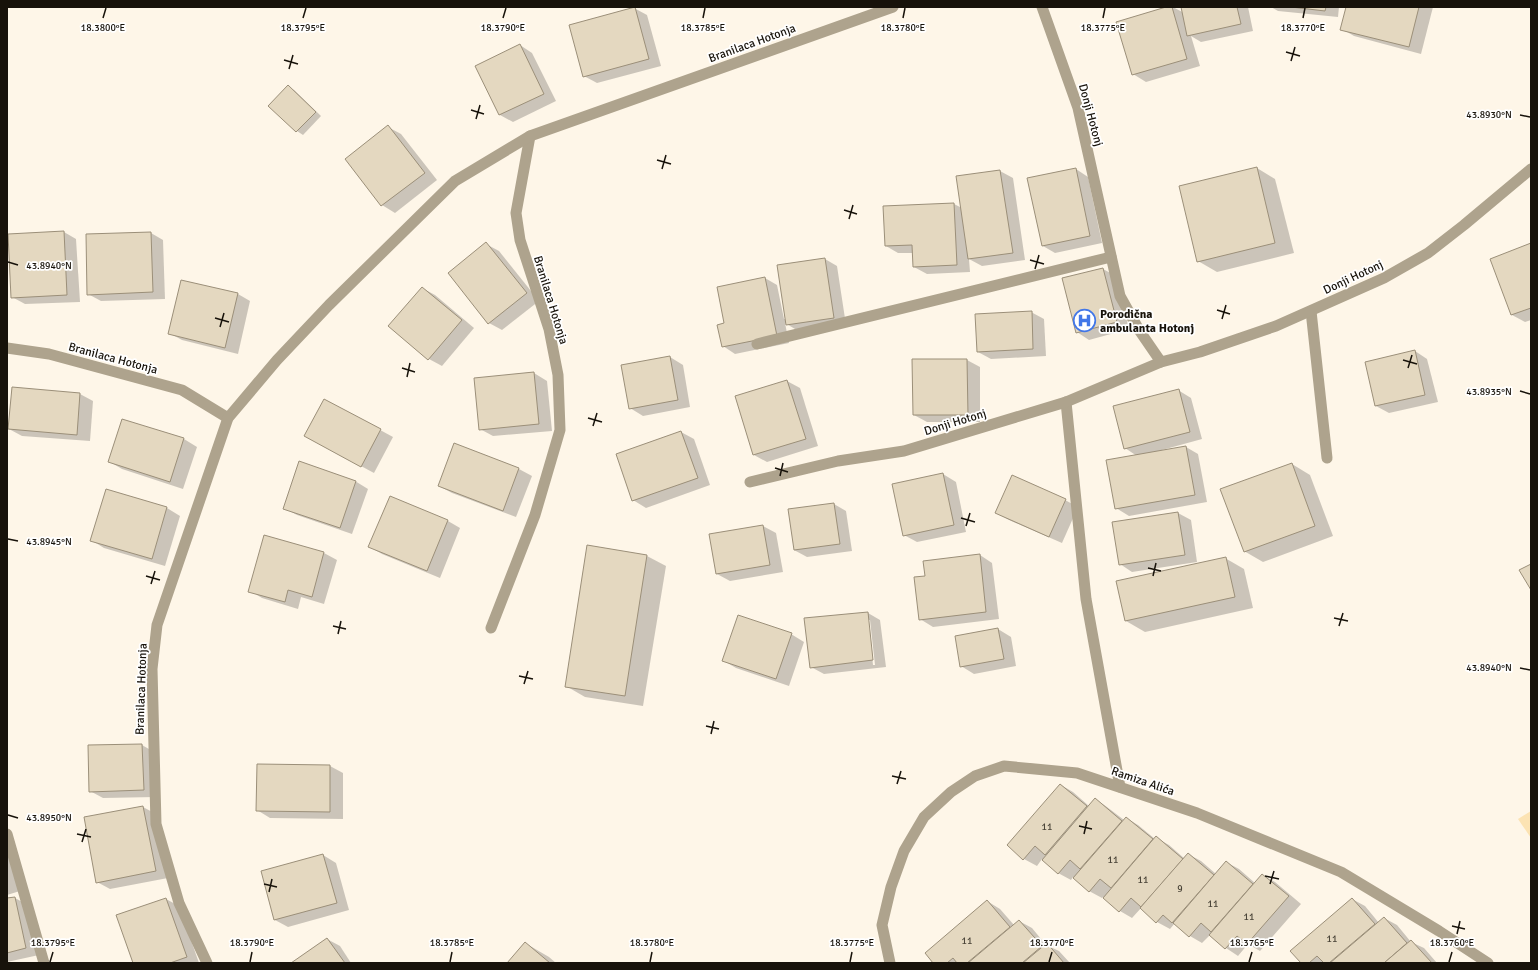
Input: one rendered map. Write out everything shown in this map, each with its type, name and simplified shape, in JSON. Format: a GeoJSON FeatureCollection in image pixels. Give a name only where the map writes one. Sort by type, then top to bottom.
{"type":"FeatureCollection","features":[{"type":"Feature","properties":{"kind":"street","name":"Branilaca Hotonja"},"geometry":{"type":"LineString","coordinates":[[207,963],[179,903],[156,824],[152,669],[157,625],[228,418],[276,360],[455,181],[530,136],[893,7]]}},
{"type":"Feature","properties":{"kind":"street","name":"Donji Hotonj"},"geometry":{"type":"LineString","coordinates":[[1042,7],[1078,108],[1120,296],[1139,330],[1161,362]]}},
{"type":"Feature","properties":{"kind":"street","name":"Branilaca Hotonja"},"geometry":{"type":"LineString","coordinates":[[491,628],[535,515],[560,430],[558,375],[549,329],[520,240],[516,213],[530,136]]}},
{"type":"Feature","properties":{"kind":"street","name":"Donji Hotonj"},"geometry":{"type":"LineString","coordinates":[[750,482],[838,461],[904,451],[1066,402],[1161,362],[1200,352],[1276,326],[1384,278],[1428,253],[1531,170]]}},
{"type":"Feature","properties":{"kind":"street"},"geometry":{"type":"LineString","coordinates":[[757,344],[1111,257]]}},
{"type":"Feature","properties":{"kind":"street"},"geometry":{"type":"LineString","coordinates":[[1311,311],[1326,458]]}},
{"type":"Feature","properties":{"kind":"street","name":"Branilaca Hotonja"},"geometry":{"type":"LineString","coordinates":[[7,348],[49,354],[182,390],[228,418]]}},
{"type":"Feature","properties":{"kind":"street"},"geometry":{"type":"LineString","coordinates":[[1066,402],[1086,599],[1120,787]]}},
{"type":"Feature","properties":{"kind":"street","name":"Ramiza Alića"},"geometry":{"type":"LineString","coordinates":[[890,963],[882,924],[891,887],[904,851],[924,817],[951,792],[975,776],[1004,766],[1077,773],[1196,813],[1341,872],[1439,931],[1488,963]]}},
{"type":"Feature","properties":{"kind":"street"},"geometry":{"type":"LineString","coordinates":[[7,834],[44,963]]}},
{"type":"Feature","properties":{"kind":"shaded area"},"geometry":{"type":"Polygon","coordinates":[[[1531,811],[1531,838],[1518,819],[1531,811]]]}},
{"type":"Feature","properties":{"kind":"building"},"geometry":{"type":"Polygon","coordinates":[[[635,7],[649,59],[583,77],[569,25],[635,7]]]}},
{"type":"Feature","properties":{"kind":"building"},"geometry":{"type":"Polygon","coordinates":[[[1166,7],[1172,7],[1187,59],[1132,75],[1116,22],[1166,7]]]}},
{"type":"Feature","properties":{"kind":"building"},"geometry":{"type":"Polygon","coordinates":[[[1181,7],[1237,7],[1241,24],[1187,36],[1181,7]]]}},
{"type":"Feature","properties":{"kind":"building"},"geometry":{"type":"Polygon","coordinates":[[[1291,7],[1326,7],[1325,11],[1291,7]]]}},
{"type":"Feature","properties":{"kind":"building"},"geometry":{"type":"Polygon","coordinates":[[[1346,7],[1419,7],[1409,47],[1340,30],[1346,7]]]}},
{"type":"Feature","properties":{"kind":"building"},"geometry":{"type":"Polygon","coordinates":[[[520,44],[544,94],[499,115],[475,66],[520,44]]]}},
{"type":"Feature","properties":{"kind":"building"},"geometry":{"type":"Polygon","coordinates":[[[288,85],[316,112],[296,132],[268,106],[288,85]]]}},
{"type":"Feature","properties":{"kind":"building"},"geometry":{"type":"Polygon","coordinates":[[[388,125],[425,173],[381,206],[345,159],[388,125]]]}},
{"type":"Feature","properties":{"kind":"building"},"geometry":{"type":"Polygon","coordinates":[[[1257,167],[1275,243],[1197,262],[1179,186],[1257,167]]]}},
{"type":"Feature","properties":{"kind":"building"},"geometry":{"type":"Polygon","coordinates":[[[1076,168],[1090,236],[1042,246],[1027,178],[1076,168]]]}},
{"type":"Feature","properties":{"kind":"building"},"geometry":{"type":"Polygon","coordinates":[[[1000,170],[1013,253],[968,259],[956,176],[1000,170]]]}},
{"type":"Feature","properties":{"kind":"building"},"geometry":{"type":"Polygon","coordinates":[[[954,203],[957,265],[913,267],[912,245],[885,246],[883,206],[954,203]]]}},
{"type":"Feature","properties":{"kind":"building"},"geometry":{"type":"Polygon","coordinates":[[[64,231],[67,295],[11,298],[8,234],[64,231]]]}},
{"type":"Feature","properties":{"kind":"building"},"geometry":{"type":"Polygon","coordinates":[[[151,232],[153,292],[87,295],[86,234],[151,232]]]}},
{"type":"Feature","properties":{"kind":"building"},"geometry":{"type":"Polygon","coordinates":[[[486,242],[527,293],[488,324],[448,273],[486,242]]]}},
{"type":"Feature","properties":{"kind":"building"},"geometry":{"type":"Polygon","coordinates":[[[1531,243],[1531,308],[1511,315],[1490,259],[1531,243]]]}},
{"type":"Feature","properties":{"kind":"building"},"geometry":{"type":"Polygon","coordinates":[[[825,258],[834,318],[786,325],[777,265],[825,258]]]}},
{"type":"Feature","properties":{"kind":"building"},"geometry":{"type":"Polygon","coordinates":[[[1103,268],[1117,322],[1076,333],[1062,278],[1103,268]]]}},
{"type":"Feature","properties":{"kind":"building"},"geometry":{"type":"Polygon","coordinates":[[[765,277],[777,336],[722,347],[717,325],[724,323],[717,287],[765,277]]]}},
{"type":"Feature","properties":{"kind":"building"},"geometry":{"type":"Polygon","coordinates":[[[181,280],[238,293],[225,348],[168,334],[181,280]]]}},
{"type":"Feature","properties":{"kind":"building"},"geometry":{"type":"Polygon","coordinates":[[[422,287],[462,320],[428,360],[388,326],[422,287]]]}},
{"type":"Feature","properties":{"kind":"building"},"geometry":{"type":"Polygon","coordinates":[[[1032,311],[1033,349],[977,352],[975,314],[1032,311]]]}},
{"type":"Feature","properties":{"kind":"building"},"geometry":{"type":"Polygon","coordinates":[[[1415,350],[1425,395],[1375,406],[1365,362],[1415,350]]]}},
{"type":"Feature","properties":{"kind":"building"},"geometry":{"type":"Polygon","coordinates":[[[670,356],[678,400],[629,409],[621,365],[670,356]]]}},
{"type":"Feature","properties":{"kind":"building"},"geometry":{"type":"Polygon","coordinates":[[[912,359],[967,359],[968,415],[913,415],[912,359]]]}},
{"type":"Feature","properties":{"kind":"building"},"geometry":{"type":"Polygon","coordinates":[[[534,372],[539,424],[479,430],[474,378],[534,372]]]}},
{"type":"Feature","properties":{"kind":"building"},"geometry":{"type":"Polygon","coordinates":[[[787,380],[806,439],[753,455],[735,396],[787,380]]]}},
{"type":"Feature","properties":{"kind":"building"},"geometry":{"type":"Polygon","coordinates":[[[12,387],[80,393],[77,435],[8,429],[12,387]]]}},
{"type":"Feature","properties":{"kind":"building"},"geometry":{"type":"Polygon","coordinates":[[[1179,389],[1190,432],[1124,449],[1113,406],[1179,389]]]}},
{"type":"Feature","properties":{"kind":"building"},"geometry":{"type":"Polygon","coordinates":[[[324,399],[381,429],[361,467],[304,436],[324,399]]]}},
{"type":"Feature","properties":{"kind":"building"},"geometry":{"type":"Polygon","coordinates":[[[122,419],[184,438],[170,482],[108,462],[122,419]]]}},
{"type":"Feature","properties":{"kind":"building"},"geometry":{"type":"Polygon","coordinates":[[[681,431],[698,478],[632,501],[616,454],[681,431]]]}},
{"type":"Feature","properties":{"kind":"building"},"geometry":{"type":"Polygon","coordinates":[[[454,443],[519,468],[503,511],[438,486],[454,443]]]}},
{"type":"Feature","properties":{"kind":"building"},"geometry":{"type":"Polygon","coordinates":[[[1186,446],[1195,495],[1115,509],[1106,460],[1186,446]]]}},
{"type":"Feature","properties":{"kind":"building"},"geometry":{"type":"Polygon","coordinates":[[[299,461],[356,481],[340,528],[283,509],[299,461]]]}},
{"type":"Feature","properties":{"kind":"building"},"geometry":{"type":"Polygon","coordinates":[[[1292,463],[1315,526],[1244,552],[1220,489],[1292,463]]]}},
{"type":"Feature","properties":{"kind":"building"},"geometry":{"type":"Polygon","coordinates":[[[943,473],[954,525],[903,536],[892,484],[943,473]]]}},
{"type":"Feature","properties":{"kind":"building"},"geometry":{"type":"Polygon","coordinates":[[[1012,475],[1066,499],[1049,537],[995,513],[1012,475]]]}},
{"type":"Feature","properties":{"kind":"building"},"geometry":{"type":"Polygon","coordinates":[[[106,489],[167,507],[152,559],[90,541],[106,489]]]}},
{"type":"Feature","properties":{"kind":"building"},"geometry":{"type":"Polygon","coordinates":[[[390,496],[448,520],[427,571],[368,547],[390,496]]]}},
{"type":"Feature","properties":{"kind":"building"},"geometry":{"type":"Polygon","coordinates":[[[834,503],[840,544],[794,550],[788,509],[834,503]]]}},
{"type":"Feature","properties":{"kind":"building"},"geometry":{"type":"Polygon","coordinates":[[[1178,512],[1185,555],[1119,565],[1112,522],[1178,512]]]}},
{"type":"Feature","properties":{"kind":"building"},"geometry":{"type":"Polygon","coordinates":[[[763,525],[770,565],[716,574],[709,534],[763,525]]]}},
{"type":"Feature","properties":{"kind":"building"},"geometry":{"type":"Polygon","coordinates":[[[264,535],[324,552],[312,597],[288,590],[285,602],[248,592],[264,535]]]}},
{"type":"Feature","properties":{"kind":"building"},"geometry":{"type":"Polygon","coordinates":[[[587,545],[647,555],[625,696],[565,687],[587,545]]]}},
{"type":"Feature","properties":{"kind":"building"},"geometry":{"type":"Polygon","coordinates":[[[980,554],[986,612],[919,620],[914,577],[925,576],[923,561],[980,554]]]}},
{"type":"Feature","properties":{"kind":"building"},"geometry":{"type":"Polygon","coordinates":[[[1226,557],[1235,597],[1125,621],[1116,581],[1226,557]]]}},
{"type":"Feature","properties":{"kind":"building"},"geometry":{"type":"Polygon","coordinates":[[[1531,564],[1531,590],[1519,570],[1531,564]]]}},
{"type":"Feature","properties":{"kind":"building"},"geometry":{"type":"Polygon","coordinates":[[[868,612],[873,660],[810,668],[804,618],[868,612]]]}},
{"type":"Feature","properties":{"kind":"building"},"geometry":{"type":"Polygon","coordinates":[[[738,615],[792,633],[776,679],[722,661],[738,615]]]}},
{"type":"Feature","properties":{"kind":"building"},"geometry":{"type":"Polygon","coordinates":[[[998,628],[1004,659],[960,667],[955,636],[998,628]]]}},
{"type":"Feature","properties":{"kind":"building"},"geometry":{"type":"Polygon","coordinates":[[[142,744],[144,790],[89,792],[88,745],[142,744]]]}},
{"type":"Feature","properties":{"kind":"building"},"geometry":{"type":"Polygon","coordinates":[[[257,764],[330,765],[330,812],[256,811],[257,764]]]}},
{"type":"Feature","properties":{"kind":"building"},"geometry":{"type":"Polygon","coordinates":[[[1060,784],[1087,806],[1045,855],[1035,846],[1023,860],[1007,845],[1060,784]]]}},
{"type":"Feature","properties":{"kind":"building"},"geometry":{"type":"Polygon","coordinates":[[[1095,798],[1122,821],[1080,869],[1070,860],[1058,874],[1042,860],[1095,798]]]}},
{"type":"Feature","properties":{"kind":"building"},"geometry":{"type":"Polygon","coordinates":[[[143,806],[156,871],[96,883],[84,817],[143,806]]]}},
{"type":"Feature","properties":{"kind":"building"},"geometry":{"type":"Polygon","coordinates":[[[1126,817],[1153,839],[1111,888],[1100,879],[1089,892],[1073,878],[1126,817]]]}},
{"type":"Feature","properties":{"kind":"building"},"geometry":{"type":"Polygon","coordinates":[[[1156,836],[1183,859],[1141,907],[1131,898],[1119,912],[1103,898],[1156,836]]]}},
{"type":"Feature","properties":{"kind":"building"},"geometry":{"type":"Polygon","coordinates":[[[1188,853],[1214,875],[1172,923],[1163,915],[1156,923],[1140,908],[1188,853]]]}},
{"type":"Feature","properties":{"kind":"building"},"geometry":{"type":"Polygon","coordinates":[[[323,854],[337,903],[274,920],[261,871],[323,854]]]}},
{"type":"Feature","properties":{"kind":"building"},"geometry":{"type":"Polygon","coordinates":[[[1226,861],[1253,884],[1211,932],[1201,923],[1189,937],[1173,923],[1226,861]]]}},
{"type":"Feature","properties":{"kind":"building"},"geometry":{"type":"Polygon","coordinates":[[[1262,874],[1289,896],[1247,944],[1237,936],[1225,949],[1209,935],[1262,874]]]}},
{"type":"Feature","properties":{"kind":"building"},"geometry":{"type":"Polygon","coordinates":[[[15,897],[26,948],[7,953],[7,898],[15,897]]]}},
{"type":"Feature","properties":{"kind":"building"},"geometry":{"type":"Polygon","coordinates":[[[166,898],[187,957],[170,963],[133,963],[116,915],[166,898]]]}},
{"type":"Feature","properties":{"kind":"building"},"geometry":{"type":"Polygon","coordinates":[[[1352,898],[1375,924],[1329,963],[1324,963],[1317,956],[1309,963],[1301,963],[1290,951],[1352,898]]]}},
{"type":"Feature","properties":{"kind":"building"},"geometry":{"type":"Polygon","coordinates":[[[987,900],[1010,927],[967,963],[957,963],[953,958],[947,963],[933,963],[925,953],[987,900]]]}},
{"type":"Feature","properties":{"kind":"building"},"geometry":{"type":"Polygon","coordinates":[[[1384,917],[1407,943],[1384,963],[1330,963],[1384,917]]]}},
{"type":"Feature","properties":{"kind":"building"},"geometry":{"type":"Polygon","coordinates":[[[1019,920],[1042,946],[1022,963],[968,963],[1019,920]]]}},
{"type":"Feature","properties":{"kind":"building"},"geometry":{"type":"Polygon","coordinates":[[[327,938],[345,963],[291,963],[327,938]]]}},
{"type":"Feature","properties":{"kind":"building"},"geometry":{"type":"Polygon","coordinates":[[[1411,940],[1432,963],[1384,963],[1411,940]]]}},
{"type":"Feature","properties":{"kind":"building"},"geometry":{"type":"Polygon","coordinates":[[[525,942],[550,963],[507,963],[525,942]]]}},
{"type":"Feature","properties":{"kind":"building"},"geometry":{"type":"Polygon","coordinates":[[[1047,943],[1064,963],[1023,963],[1047,943]]]}},
{"type":"Feature","properties":{"kind":"place","name":"Porodična ambulanta Hotonj"},"geometry":{"type":"Point","coordinates":[1085,321]}}]}
